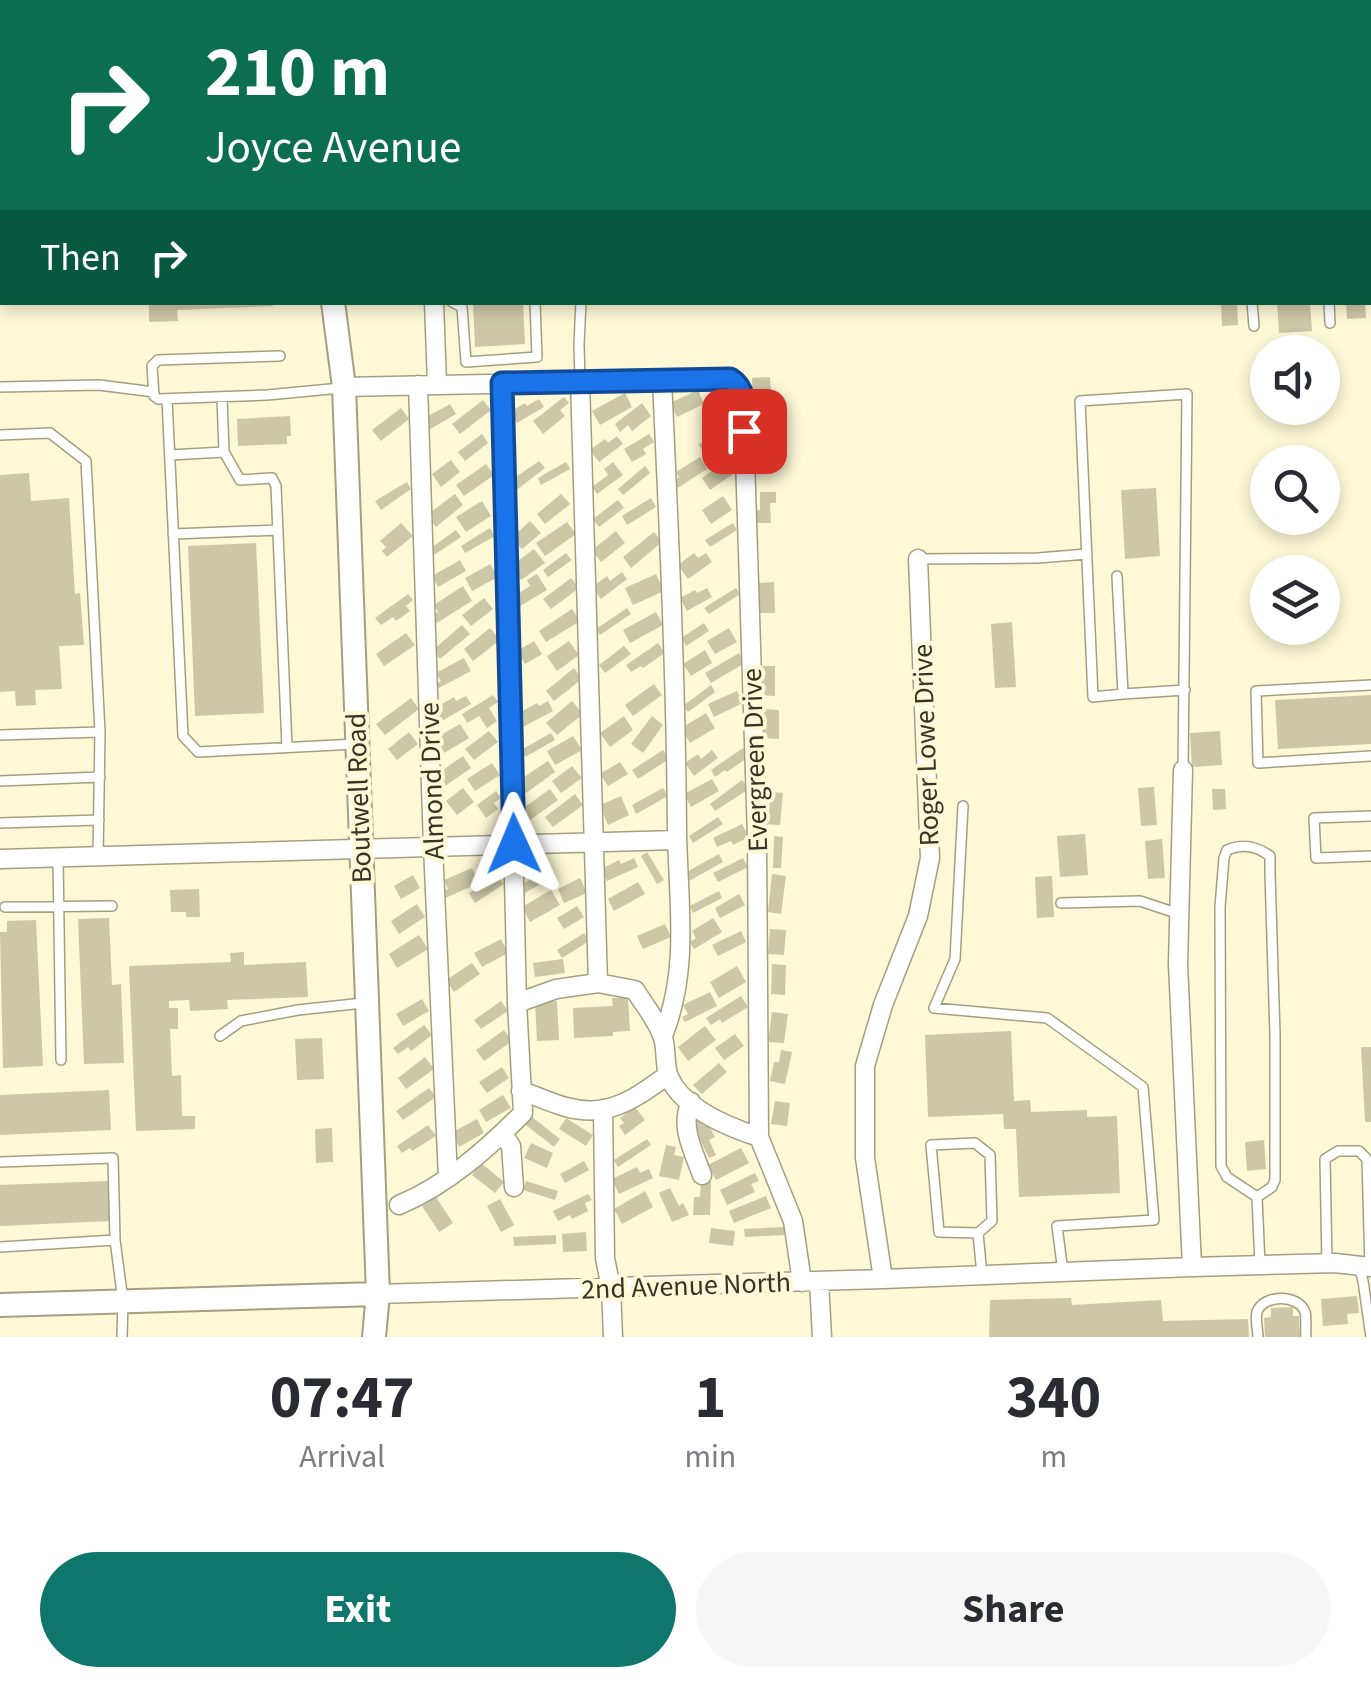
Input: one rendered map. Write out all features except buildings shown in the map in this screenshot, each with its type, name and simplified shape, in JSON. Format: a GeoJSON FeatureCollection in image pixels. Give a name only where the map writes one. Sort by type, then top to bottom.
{"type":"FeatureCollection","features":[{"type":"Feature","properties":{"kind":"street","name":"Boutwell Road"},"geometry":{"type":"LineString","coordinates":[[333,305],[344,388],[378,1294],[374,1337]]}},
{"type":"Feature","properties":{"kind":"street","name":"Almond Drive"},"geometry":{"type":"LineString","coordinates":[[434,305],[428,384],[433,847],[448,1178]]}},
{"type":"Feature","properties":{"kind":"street","name":"Evergreen Drive"},"geometry":{"type":"LineString","coordinates":[[662,380],[730,379],[739,384],[743,394],[757,818],[760,1137]]}},
{"type":"Feature","properties":{"kind":"street"},"geometry":{"type":"LineString","coordinates":[[344,388],[662,380],[682,930],[676,998],[663,1036]]}},
{"type":"Feature","properties":{"kind":"street"},"geometry":{"type":"LineString","coordinates":[[580,381],[598,982]]}},
{"type":"Feature","properties":{"kind":"street"},"geometry":{"type":"LineString","coordinates":[[399,1204],[448,1178],[523,1113],[502,383]]}},
{"type":"Feature","properties":{"kind":"street","name":"Roger Lowe Drive"},"geometry":{"type":"LineString","coordinates":[[883,1279],[865,1158],[865,1066],[918,916],[930,858],[918,558]]}},
{"type":"Feature","properties":{"kind":"street"},"geometry":{"type":"LineString","coordinates":[[1183,770],[1178,964],[1192,1267]]}},
{"type":"Feature","properties":{"kind":"street"},"geometry":{"type":"LineString","coordinates":[[0,860],[677,840]]}},
{"type":"Feature","properties":{"kind":"street"},"geometry":{"type":"LineString","coordinates":[[518,1003],[556,989],[598,982],[635,990],[663,1036],[668,1074],[676,1088],[724,1124],[760,1137],[794,1221],[822,1337]]}},
{"type":"Feature","properties":{"kind":"street"},"geometry":{"type":"LineString","coordinates":[[521,1091],[566,1107],[602,1109],[635,1098],[668,1074]]}},
{"type":"Feature","properties":{"kind":"street"},"geometry":{"type":"LineString","coordinates":[[691,1102],[686,1126],[702,1175]]}},
{"type":"Feature","properties":{"kind":"street"},"geometry":{"type":"LineString","coordinates":[[602,1109],[605,1258],[612,1337]]}},
{"type":"Feature","properties":{"kind":"street"},"geometry":{"type":"LineString","coordinates":[[503,1134],[511,1146],[514,1188]]}},
{"type":"Feature","properties":{"kind":"street","name":"2nd Avenue North"},"geometry":{"type":"LineString","coordinates":[[0,1305],[1260,1265],[1366,1266]]}},
{"type":"Feature","properties":{"kind":"lane"},"geometry":{"type":"LineString","coordinates":[[460,305],[466,362],[537,358],[535,305]]}},
{"type":"Feature","properties":{"kind":"lane"},"geometry":{"type":"LineString","coordinates":[[580,381],[582,305]]}},
{"type":"Feature","properties":{"kind":"lane"},"geometry":{"type":"LineString","coordinates":[[1252,305],[1254,326]]}},
{"type":"Feature","properties":{"kind":"lane"},"geometry":{"type":"LineString","coordinates":[[1329,305],[1330,323]]}},
{"type":"Feature","properties":{"kind":"lane"},"geometry":{"type":"LineString","coordinates":[[280,356],[158,360],[152,366],[154,392],[158,400],[344,388]]}},
{"type":"Feature","properties":{"kind":"lane"},"geometry":{"type":"LineString","coordinates":[[0,387],[99,385],[154,392]]}},
{"type":"Feature","properties":{"kind":"lane"},"geometry":{"type":"LineString","coordinates":[[1183,770],[1185,690],[1187,394],[1080,402],[1094,697],[1185,690]]}},
{"type":"Feature","properties":{"kind":"lane"},"geometry":{"type":"LineString","coordinates":[[222,397],[224,452],[240,480],[272,478],[276,486],[288,748]]}},
{"type":"Feature","properties":{"kind":"lane"},"geometry":{"type":"LineString","coordinates":[[167,399],[184,736],[198,752],[356,744]]}},
{"type":"Feature","properties":{"kind":"lane"},"geometry":{"type":"LineString","coordinates":[[0,435],[50,433],[86,461],[98,665],[98,857]]}},
{"type":"Feature","properties":{"kind":"lane"},"geometry":{"type":"LineString","coordinates":[[170,454],[224,452]]}},
{"type":"Feature","properties":{"kind":"lane"},"geometry":{"type":"LineString","coordinates":[[174,534],[278,530]]}},
{"type":"Feature","properties":{"kind":"lane"},"geometry":{"type":"LineString","coordinates":[[918,558],[1087,554]]}},
{"type":"Feature","properties":{"kind":"lane"},"geometry":{"type":"LineString","coordinates":[[1116,576],[1123,694]]}},
{"type":"Feature","properties":{"kind":"lane"},"geometry":{"type":"LineString","coordinates":[[1371,684],[1256,691],[1258,763],[1371,756]]}},
{"type":"Feature","properties":{"kind":"lane"},"geometry":{"type":"LineString","coordinates":[[0,735],[100,732]]}},
{"type":"Feature","properties":{"kind":"lane"},"geometry":{"type":"LineString","coordinates":[[0,781],[100,777]]}},
{"type":"Feature","properties":{"kind":"lane"},"geometry":{"type":"LineString","coordinates":[[963,806],[956,959],[934,1008],[1047,1018],[1143,1087],[1154,1220],[1058,1226],[1063,1272]]}},
{"type":"Feature","properties":{"kind":"lane"},"geometry":{"type":"LineString","coordinates":[[1371,816],[1314,818],[1316,858],[1371,856]]}},
{"type":"Feature","properties":{"kind":"lane"},"geometry":{"type":"LineString","coordinates":[[0,823],[99,820]]}},
{"type":"Feature","properties":{"kind":"lane"},"geometry":{"type":"LineString","coordinates":[[1244,845],[1260,848],[1270,856],[1275,1180],[1258,1197],[1227,1177],[1221,1166],[1220,907],[1227,850],[1244,845]]}},
{"type":"Feature","properties":{"kind":"lane"},"geometry":{"type":"LineString","coordinates":[[58,858],[61,1060]]}},
{"type":"Feature","properties":{"kind":"lane"},"geometry":{"type":"LineString","coordinates":[[1061,902],[1140,901],[1180,914]]}},
{"type":"Feature","properties":{"kind":"lane"},"geometry":{"type":"LineString","coordinates":[[5,908],[112,906]]}},
{"type":"Feature","properties":{"kind":"lane"},"geometry":{"type":"LineString","coordinates":[[220,1036],[242,1021],[366,1002]]}},
{"type":"Feature","properties":{"kind":"lane"},"geometry":{"type":"LineString","coordinates":[[974,1142],[990,1155],[992,1221],[978,1233],[939,1232],[932,1145],[974,1142]]}},
{"type":"Feature","properties":{"kind":"lane"},"geometry":{"type":"LineString","coordinates":[[1327,1264],[1324,1159],[1338,1151],[1359,1150],[1367,1159],[1363,1281],[1371,1337]]}},
{"type":"Feature","properties":{"kind":"lane"},"geometry":{"type":"LineString","coordinates":[[0,1162],[112,1158],[122,1337]]}},
{"type":"Feature","properties":{"kind":"lane"},"geometry":{"type":"LineString","coordinates":[[1258,1197],[1260,1265]]}},
{"type":"Feature","properties":{"kind":"lane"},"geometry":{"type":"LineString","coordinates":[[978,1233],[982,1275]]}},
{"type":"Feature","properties":{"kind":"lane"},"geometry":{"type":"LineString","coordinates":[[0,1247],[115,1240]]}},
{"type":"Feature","properties":{"kind":"lane"},"geometry":{"type":"LineString","coordinates":[[1258,1337],[1257,1312],[1261,1306],[1272,1300],[1291,1299],[1304,1312],[1306,1337]]}},
{"type":"Feature","properties":{"kind":"route"},"geometry":{"type":"LineString","coordinates":[[514,844],[502,383],[730,379],[739,384],[743,394],[744,431]]}}]}
